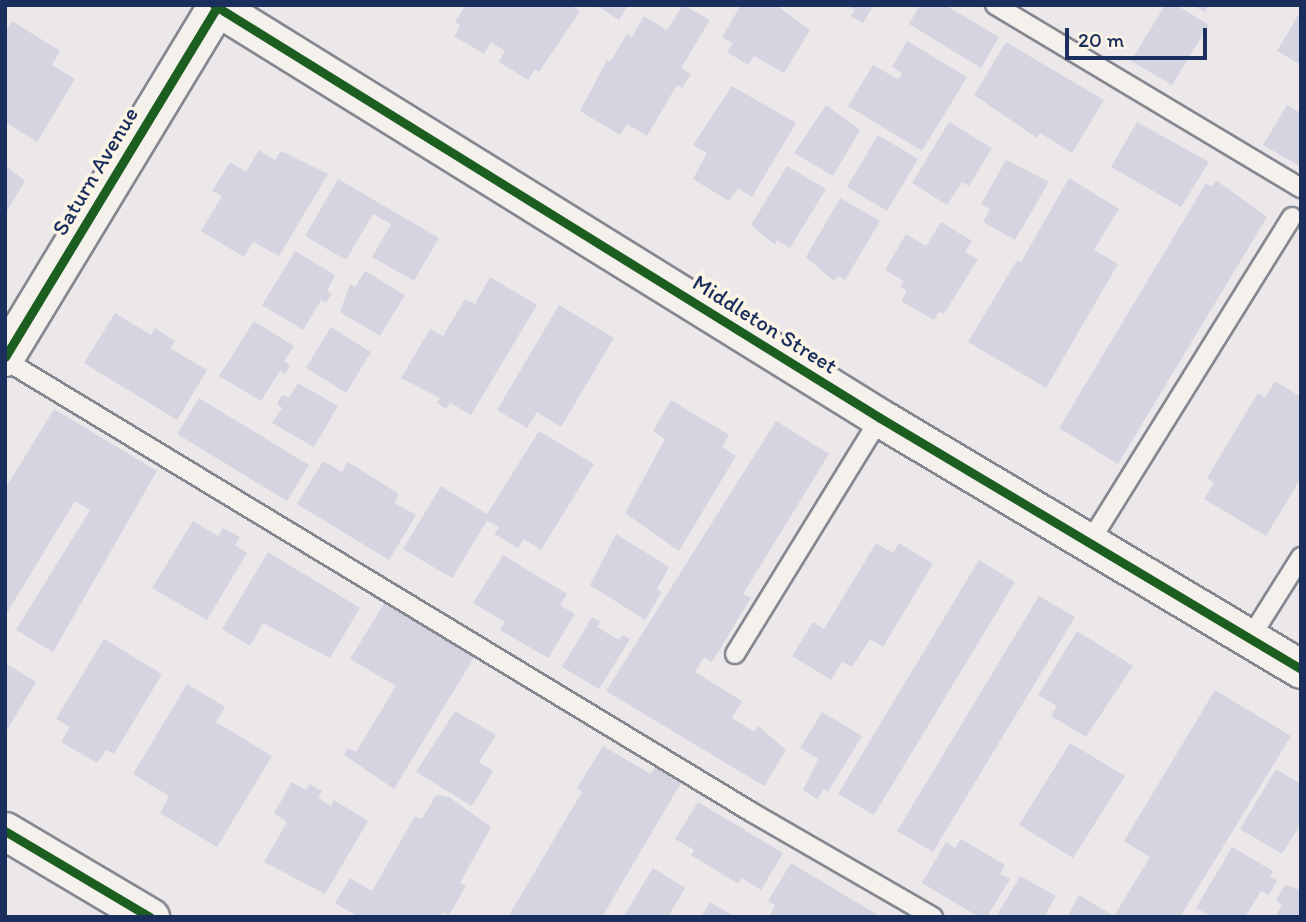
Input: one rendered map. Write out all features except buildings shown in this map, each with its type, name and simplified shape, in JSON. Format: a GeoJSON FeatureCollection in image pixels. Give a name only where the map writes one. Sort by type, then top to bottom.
{"type":"FeatureCollection","features":[{"type":"Feature","properties":{"kind":"street","name":"Saturn Avenue"},"geometry":{"type":"LineString","coordinates":[[5,358],[217,6]]}},
{"type":"Feature","properties":{"kind":"street","name":"Middleton Street"},"geometry":{"type":"LineString","coordinates":[[217,6],[880,418],[1301,668]]}},
{"type":"Feature","properties":{"kind":"street"},"geometry":{"type":"LineString","coordinates":[[5,831],[150,917]]}},
{"type":"Feature","properties":{"kind":"lane"},"geometry":{"type":"LineString","coordinates":[[995,5],[1301,188]]}},
{"type":"Feature","properties":{"kind":"lane"},"geometry":{"type":"LineString","coordinates":[[1089,543],[1292,217]]}},
{"type":"Feature","properties":{"kind":"lane"},"geometry":{"type":"LineString","coordinates":[[5,358],[933,917]]}},
{"type":"Feature","properties":{"kind":"lane"},"geometry":{"type":"LineString","coordinates":[[735,654],[880,418]]}},
{"type":"Feature","properties":{"kind":"lane"},"geometry":{"type":"LineString","coordinates":[[1250,638],[1301,556]]}},
{"type":"Feature","properties":{"kind":"cycle path"},"geometry":{"type":"LineString","coordinates":[[214,5],[880,418],[1301,669]]}},
{"type":"Feature","properties":{"kind":"cycle path"},"geometry":{"type":"LineString","coordinates":[[5,357],[218,5]]}},
{"type":"Feature","properties":{"kind":"cycle path"},"geometry":{"type":"LineString","coordinates":[[5,831],[150,917]]}}]}
